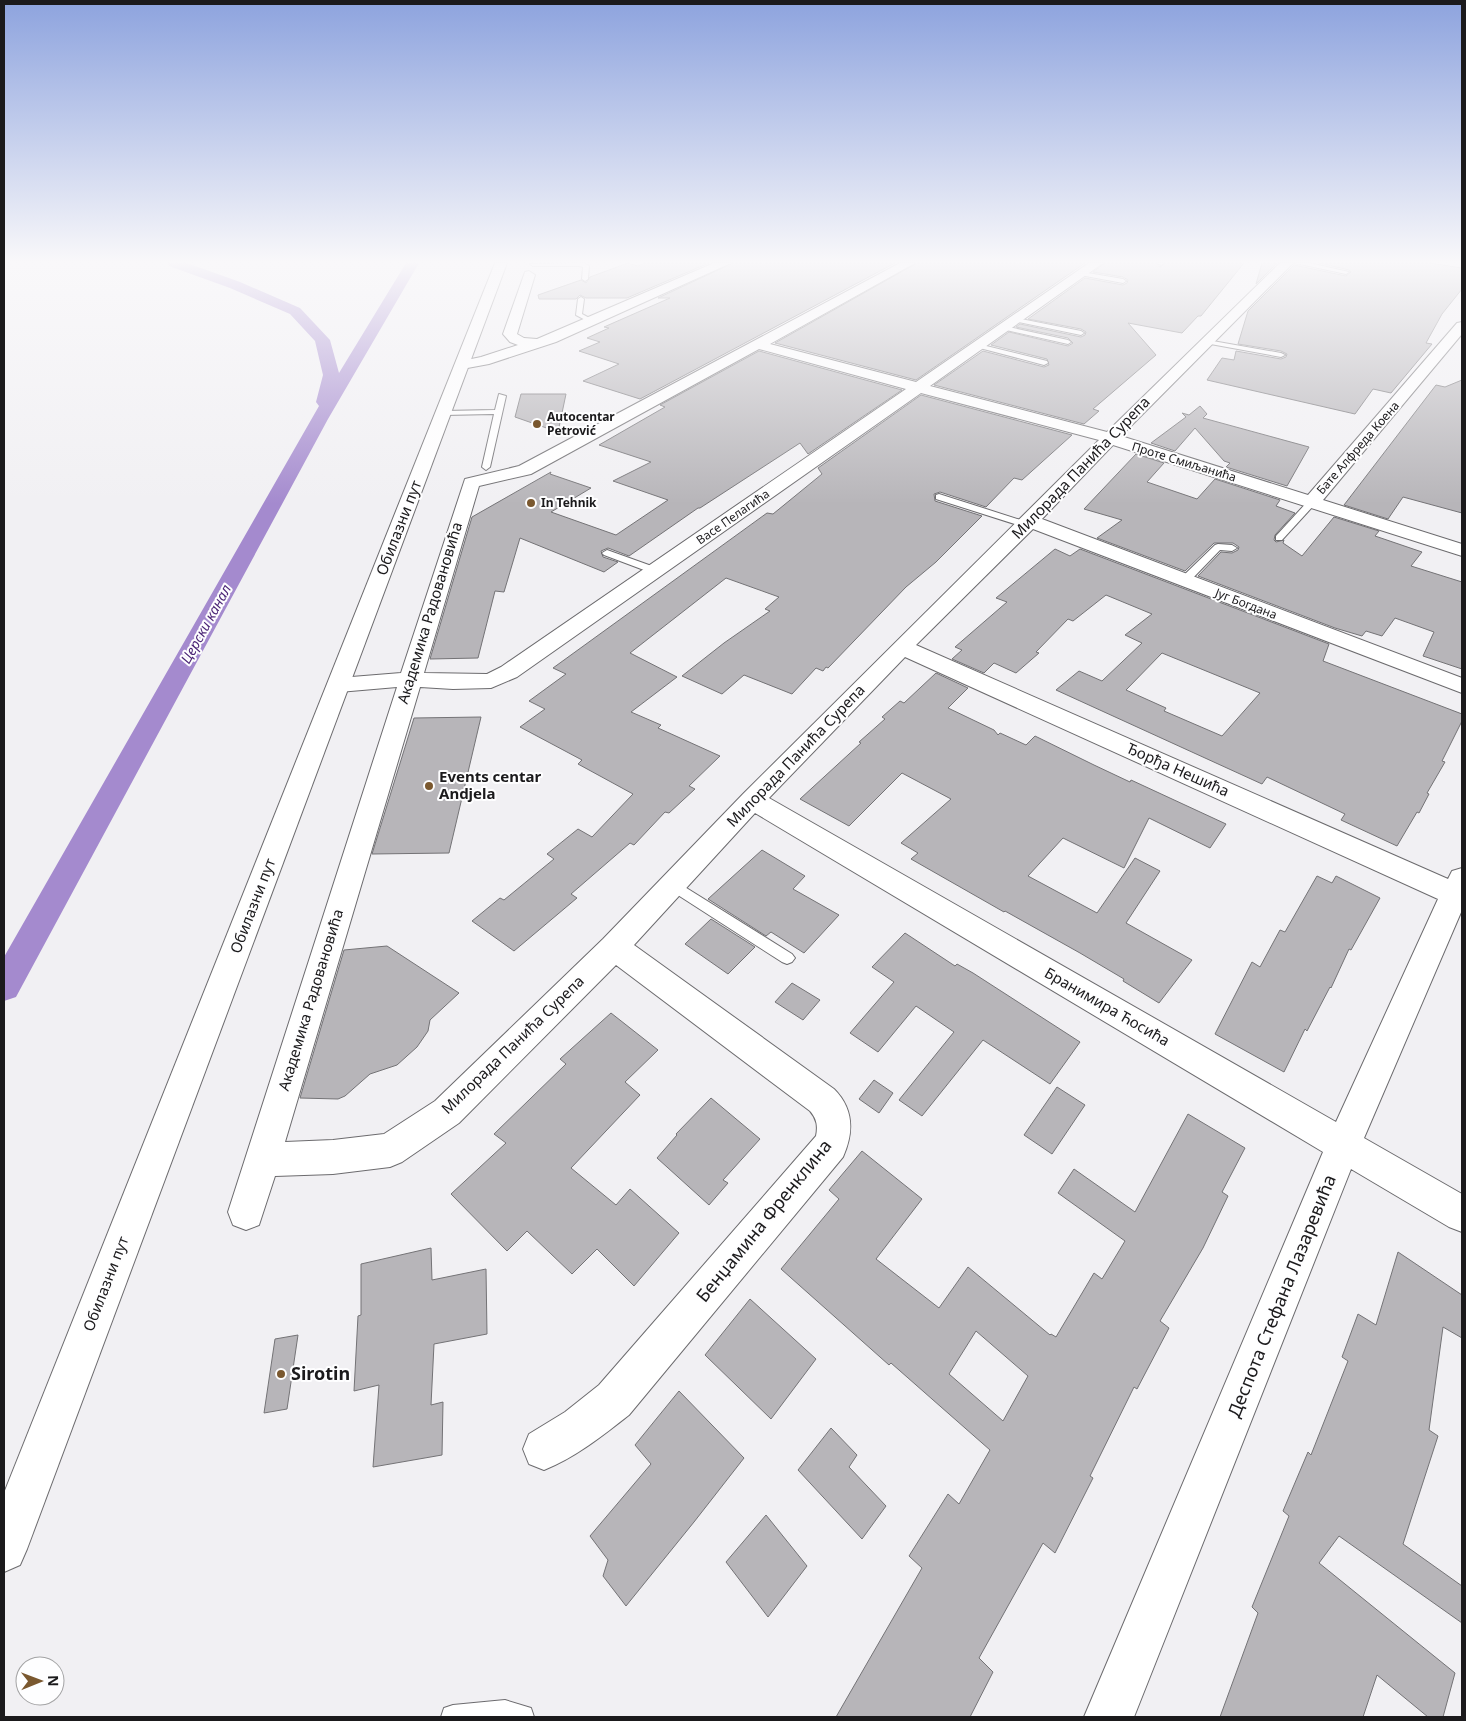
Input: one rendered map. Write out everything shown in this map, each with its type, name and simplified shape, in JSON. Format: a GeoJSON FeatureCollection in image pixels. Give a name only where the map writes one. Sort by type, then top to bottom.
{"type":"FeatureCollection","features":[{"type":"Feature","properties":{"kind":"street","name":"Обилазни пут"},"geometry":{"type":"LineString","coordinates":[[4,1549],[470,343]]}},
{"type":"Feature","properties":{"kind":"street"},"geometry":{"type":"LineString","coordinates":[[525,343],[529,345]]}},
{"type":"Feature","properties":{"kind":"street"},"geometry":{"type":"LineString","coordinates":[[462,365],[484,361],[534,343]]}},
{"type":"Feature","properties":{"kind":"street","name":"Академика Радовановића"},"geometry":{"type":"LineString","coordinates":[[246,1212],[471,483],[525,470],[762,343]]}},
{"type":"Feature","properties":{"kind":"street","name":"Васе Пелагића"},"geometry":{"type":"LineString","coordinates":[[339,685],[410,679],[453,682],[491,681],[509,672],[982,343]]}},
{"type":"Feature","properties":{"kind":"street","name":"Милорада Панића Сурепа"},"geometry":{"type":"LineString","coordinates":[[262,1160],[333,1157],[390,1150],[447,1112],[614,947],[752,800],[902,647],[1028,523],[1109,438],[1206,343]]}},
{"type":"Feature","properties":{"kind":"street","name":"Бате Алфреда Коена"},"geometry":{"type":"LineString","coordinates":[[1312,502],[1447,343]]}},
{"type":"Feature","properties":{"kind":"street","name":"Проте Смиљанића"},"geometry":{"type":"LineString","coordinates":[[759,345],[1109,438],[1462,550]]}},
{"type":"Feature","properties":{"kind":"street","name":"Југ Богдана"},"geometry":{"type":"LineString","coordinates":[[1028,523],[1185,580],[1462,686]]}},
{"type":"Feature","properties":{"kind":"street","name":"Ђорђа Нешића"},"geometry":{"type":"LineString","coordinates":[[902,647],[1459,886]]}},
{"type":"Feature","properties":{"kind":"street","name":"Бранимира Ћосића"},"geometry":{"type":"LineString","coordinates":[[752,800],[1462,1214]]}},
{"type":"Feature","properties":{"kind":"street","name":"Деспота Стефана Лазаревића"},"geometry":{"type":"LineString","coordinates":[[1109,1717],[1344,1145],[1459,886]]}},
{"type":"Feature","properties":{"kind":"street","name":"Бенџамина Френклина"},"geometry":{"type":"LineString","coordinates":[[544,1449],[580,1427],[614,1400],[831,1145],[835,1133],[834,1118],[829,1107],[822,1100],[614,947]]}},
{"type":"Feature","properties":{"kind":"lane"},"geometry":{"type":"LineString","coordinates":[[1214,343],[1281,355]]}},
{"type":"Feature","properties":{"kind":"lane"},"geometry":{"type":"LineString","coordinates":[[978,346],[1044,363]]}},
{"type":"Feature","properties":{"kind":"lane"},"geometry":{"type":"LineString","coordinates":[[486,467],[502,396]]}},
{"type":"Feature","properties":{"kind":"lane"},"geometry":{"type":"LineString","coordinates":[[443,413],[499,412]]}},
{"type":"Feature","properties":{"kind":"lane"},"geometry":{"type":"LineString","coordinates":[[939,497],[1028,523]]}},
{"type":"Feature","properties":{"kind":"lane"},"geometry":{"type":"LineString","coordinates":[[1280,538],[1312,502]]}},
{"type":"Feature","properties":{"kind":"lane"},"geometry":{"type":"LineString","coordinates":[[1185,580],[1218,547],[1232,548]]}},
{"type":"Feature","properties":{"kind":"lane"},"geometry":{"type":"LineString","coordinates":[[607,553],[656,571]]}},
{"type":"Feature","properties":{"kind":"lane"},"geometry":{"type":"LineString","coordinates":[[672,884],[787,958]]}},
{"type":"Feature","properties":{"kind":"lane"},"geometry":{"type":"LineString","coordinates":[[453,1717],[505,1712],[522,1717]]}},
{"type":"Feature","properties":{"kind":"building"},"geometry":{"type":"Polygon","coordinates":[[[597,343],[744,343],[640,399],[583,381],[619,364],[579,351],[597,343]]]}},
{"type":"Feature","properties":{"kind":"building"},"geometry":{"type":"Polygon","coordinates":[[[776,343],[969,343],[916,380],[776,343]]]}},
{"type":"Feature","properties":{"kind":"building"},"geometry":{"type":"Polygon","coordinates":[[[993,343],[1057,343],[1068,346],[1072,343],[1146,343],[1156,355],[1093,409],[1099,411],[1084,424],[934,385],[983,351],[1044,367],[1049,365],[1047,359],[991,345],[993,343]]]}},
{"type":"Feature","properties":{"kind":"building"},"geometry":{"type":"Polygon","coordinates":[[[1238,344],[1432,344],[1391,393],[1373,389],[1355,414],[1207,380],[1222,358],[1234,360],[1236,351],[1281,359],[1286,357],[1287,354],[1281,351],[1238,344]]]}},
{"type":"Feature","properties":{"kind":"building"},"geometry":{"type":"Polygon","coordinates":[[[759,351],[902,390],[808,454],[800,443],[698,508],[629,556],[608,548],[601,551],[603,557],[618,562],[604,572],[520,538],[504,592],[495,591],[478,658],[430,659],[472,517],[551,472],[550,474],[591,488],[551,512],[616,535],[668,500],[613,481],[651,462],[599,445],[665,407],[660,405],[759,351]]]}},
{"type":"Feature","properties":{"kind":"building"},"geometry":{"type":"Polygon","coordinates":[[[1462,380],[1462,513],[1403,497],[1388,519],[1344,505],[1436,385],[1445,387],[1462,380]]]}},
{"type":"Feature","properties":{"kind":"building","name":"Autocentar Petrović"},"geometry":{"type":"Polygon","coordinates":[[[521,394],[566,394],[558,432],[515,417],[521,394]]]}},
{"type":"Feature","properties":{"kind":"building"},"geometry":{"type":"Polygon","coordinates":[[[921,395],[1072,435],[1022,480],[1014,478],[986,507],[940,492],[934,494],[935,501],[982,516],[936,562],[906,587],[828,668],[826,667],[823,671],[816,668],[792,694],[744,675],[722,694],[682,676],[724,643],[770,611],[765,609],[779,597],[726,578],[630,653],[677,677],[631,712],[661,725],[658,728],[720,756],[689,786],[695,789],[669,813],[665,812],[634,845],[630,843],[571,894],[577,898],[514,951],[472,921],[500,898],[504,900],[554,859],[547,854],[578,829],[592,837],[633,794],[578,764],[582,760],[520,727],[545,709],[529,701],[566,674],[553,668],[767,513],[773,514],[822,474],[818,468],[921,395]]]}},
{"type":"Feature","properties":{"kind":"building"},"geometry":{"type":"Polygon","coordinates":[[[1200,406],[1207,414],[1203,418],[1309,447],[1287,486],[1226,467],[1230,463],[1224,461],[1195,428],[1175,451],[1151,443],[1186,417],[1182,413],[1189,415],[1200,406]]]}},
{"type":"Feature","properties":{"kind":"building"},"geometry":{"type":"Polygon","coordinates":[[[1136,454],[1164,463],[1147,482],[1197,499],[1215,479],[1280,500],[1276,506],[1295,513],[1275,535],[1274,540],[1276,542],[1284,540],[1283,543],[1302,556],[1334,517],[1379,531],[1375,536],[1422,552],[1411,566],[1462,582],[1462,669],[1423,656],[1434,632],[1395,618],[1382,636],[1366,631],[1362,636],[1335,628],[1198,576],[1221,552],[1232,553],[1238,550],[1239,547],[1233,543],[1214,543],[1185,571],[1097,538],[1122,520],[1084,509],[1136,454]]]}},
{"type":"Feature","properties":{"kind":"building"},"geometry":{"type":"Polygon","coordinates":[[[1055,549],[1070,556],[1080,549],[1329,644],[1323,661],[1462,714],[1462,721],[1442,761],[1445,762],[1427,793],[1429,794],[1397,846],[1341,820],[1345,814],[1267,777],[1262,784],[1056,690],[1079,671],[1102,681],[1142,643],[1125,635],[1152,614],[1106,595],[1073,621],[1068,619],[1036,652],[1039,653],[1016,673],[994,663],[984,673],[952,659],[962,650],[955,647],[1007,602],[996,598],[1055,549]],[[1162,653],[1126,690],[1166,708],[1164,711],[1222,736],[1260,693],[1162,653]]]}},
{"type":"Feature","properties":{"kind":"building"},"geometry":{"type":"Polygon","coordinates":[[[936,673],[968,688],[948,708],[994,730],[998,735],[1000,733],[1026,745],[1035,736],[1130,782],[1131,780],[1226,824],[1210,848],[1149,818],[1124,868],[1063,838],[1028,876],[1097,913],[1135,858],[1160,871],[1126,923],[1192,960],[1159,1003],[1123,981],[1124,979],[1080,953],[911,859],[918,853],[901,843],[951,799],[902,773],[849,826],[800,799],[885,719],[882,717],[900,701],[904,703],[936,673]]]}},
{"type":"Feature","properties":{"kind":"building","name":"Events centar Andjela"},"geometry":{"type":"Polygon","coordinates":[[[481,717],[449,853],[372,854],[414,718],[481,717]]]}},
{"type":"Feature","properties":{"kind":"building"},"geometry":{"type":"Polygon","coordinates":[[[762,850],[805,876],[793,889],[839,915],[804,953],[771,932],[766,936],[708,899],[762,850]]]}},
{"type":"Feature","properties":{"kind":"building"},"geometry":{"type":"Polygon","coordinates":[[[1317,876],[1332,883],[1336,876],[1380,898],[1351,950],[1349,949],[1331,988],[1307,1031],[1305,1029],[1284,1072],[1215,1034],[1252,962],[1260,967],[1280,930],[1285,932],[1317,876]]]}},
{"type":"Feature","properties":{"kind":"building"},"geometry":{"type":"Polygon","coordinates":[[[711,919],[755,947],[728,974],[685,944],[711,919]]]}},
{"type":"Feature","properties":{"kind":"building"},"geometry":{"type":"Polygon","coordinates":[[[905,933],[955,966],[957,964],[973,973],[1080,1042],[1050,1084],[983,1040],[922,1116],[899,1100],[954,1032],[916,1006],[878,1052],[850,1033],[894,982],[872,967],[905,933]]]}},
{"type":"Feature","properties":{"kind":"building"},"geometry":{"type":"Polygon","coordinates":[[[387,946],[459,993],[430,1020],[428,1031],[417,1047],[397,1065],[370,1074],[345,1096],[338,1099],[300,1098],[344,950],[387,946]]]}},
{"type":"Feature","properties":{"kind":"building"},"geometry":{"type":"Polygon","coordinates":[[[792,983],[820,1000],[803,1020],[775,1002],[792,983]]]}},
{"type":"Feature","properties":{"kind":"building"},"geometry":{"type":"Polygon","coordinates":[[[611,1013],[658,1050],[625,1082],[640,1095],[571,1168],[616,1205],[630,1189],[679,1233],[634,1286],[597,1249],[572,1274],[527,1231],[507,1251],[451,1194],[506,1143],[494,1134],[566,1064],[560,1059],[611,1013]]]}},
{"type":"Feature","properties":{"kind":"building"},"geometry":{"type":"Polygon","coordinates":[[[874,1080],[893,1093],[879,1113],[859,1099],[874,1080]]]}},
{"type":"Feature","properties":{"kind":"building"},"geometry":{"type":"Polygon","coordinates":[[[1057,1087],[1085,1105],[1052,1154],[1024,1135],[1057,1087]]]}},
{"type":"Feature","properties":{"kind":"building"},"geometry":{"type":"Polygon","coordinates":[[[711,1098],[760,1139],[723,1180],[728,1183],[709,1205],[657,1158],[676,1134],[711,1098]]]}},
{"type":"Feature","properties":{"kind":"building"},"geometry":{"type":"Polygon","coordinates":[[[1188,1114],[1245,1148],[1222,1192],[1228,1196],[1203,1248],[1160,1321],[1169,1328],[1137,1389],[1134,1387],[1090,1476],[1093,1478],[1055,1553],[1043,1543],[979,1658],[993,1672],[970,1717],[836,1717],[922,1568],[909,1556],[948,1494],[959,1504],[990,1450],[891,1363],[889,1365],[781,1269],[839,1199],[829,1190],[862,1151],[922,1199],[876,1259],[939,1308],[968,1267],[1050,1335],[1056,1337],[1094,1273],[1102,1279],[1125,1241],[1058,1193],[1074,1169],[1135,1212],[1188,1114]],[[976,1331],[949,1374],[1003,1421],[1028,1376],[976,1331]]]}},
{"type":"Feature","properties":{"kind":"building"},"geometry":{"type":"Polygon","coordinates":[[[431,1248],[432,1280],[486,1269],[487,1334],[434,1344],[431,1405],[443,1402],[442,1455],[373,1467],[379,1385],[354,1391],[358,1316],[361,1315],[361,1264],[431,1248]]]}},
{"type":"Feature","properties":{"kind":"building"},"geometry":{"type":"Polygon","coordinates":[[[1398,1252],[1462,1295],[1462,1338],[1443,1327],[1429,1430],[1438,1436],[1403,1544],[1462,1586],[1462,1623],[1339,1536],[1319,1563],[1455,1673],[1443,1717],[1428,1717],[1377,1675],[1363,1717],[1220,1717],[1258,1613],[1252,1607],[1289,1516],[1283,1511],[1308,1452],[1311,1455],[1348,1361],[1342,1357],[1358,1314],[1376,1325],[1398,1252]]]}},
{"type":"Feature","properties":{"kind":"building"},"geometry":{"type":"Polygon","coordinates":[[[750,1299],[816,1359],[771,1419],[705,1355],[750,1299]]]}},
{"type":"Feature","properties":{"kind":"building","name":"Sirotin"},"geometry":{"type":"Polygon","coordinates":[[[298,1335],[287,1409],[264,1413],[275,1339],[298,1335]]]}},
{"type":"Feature","properties":{"kind":"building"},"geometry":{"type":"Polygon","coordinates":[[[679,1391],[744,1458],[626,1606],[603,1576],[608,1560],[590,1536],[651,1464],[635,1445],[679,1391]]]}},
{"type":"Feature","properties":{"kind":"building"},"geometry":{"type":"Polygon","coordinates":[[[831,1428],[857,1455],[849,1467],[886,1506],[862,1539],[798,1470],[831,1428]]]}},
{"type":"Feature","properties":{"kind":"building"},"geometry":{"type":"Polygon","coordinates":[[[766,1515],[807,1566],[768,1617],[726,1562],[766,1515]]]}},
{"type":"Feature","properties":{"kind":"waterway"},"geometry":{"type":"LineString","coordinates":[[323,343],[331,375],[324,402]]}},
{"type":"Feature","properties":{"kind":"waterway","name":"Церски канал"},"geometry":{"type":"LineString","coordinates":[[4,987],[319,419],[365,343]]}},
{"type":"Feature","properties":{"kind":"place","name":"Autocentar Petrović"},"geometry":{"type":"Point","coordinates":[537,424]}},
{"type":"Feature","properties":{"kind":"place","name":"In Tehnik"},"geometry":{"type":"Point","coordinates":[531,503]}},
{"type":"Feature","properties":{"kind":"place","name":"Events centar Andjela"},"geometry":{"type":"Point","coordinates":[429,786]}},
{"type":"Feature","properties":{"kind":"place","name":"Sirotin"},"geometry":{"type":"Point","coordinates":[281,1374]}}]}
